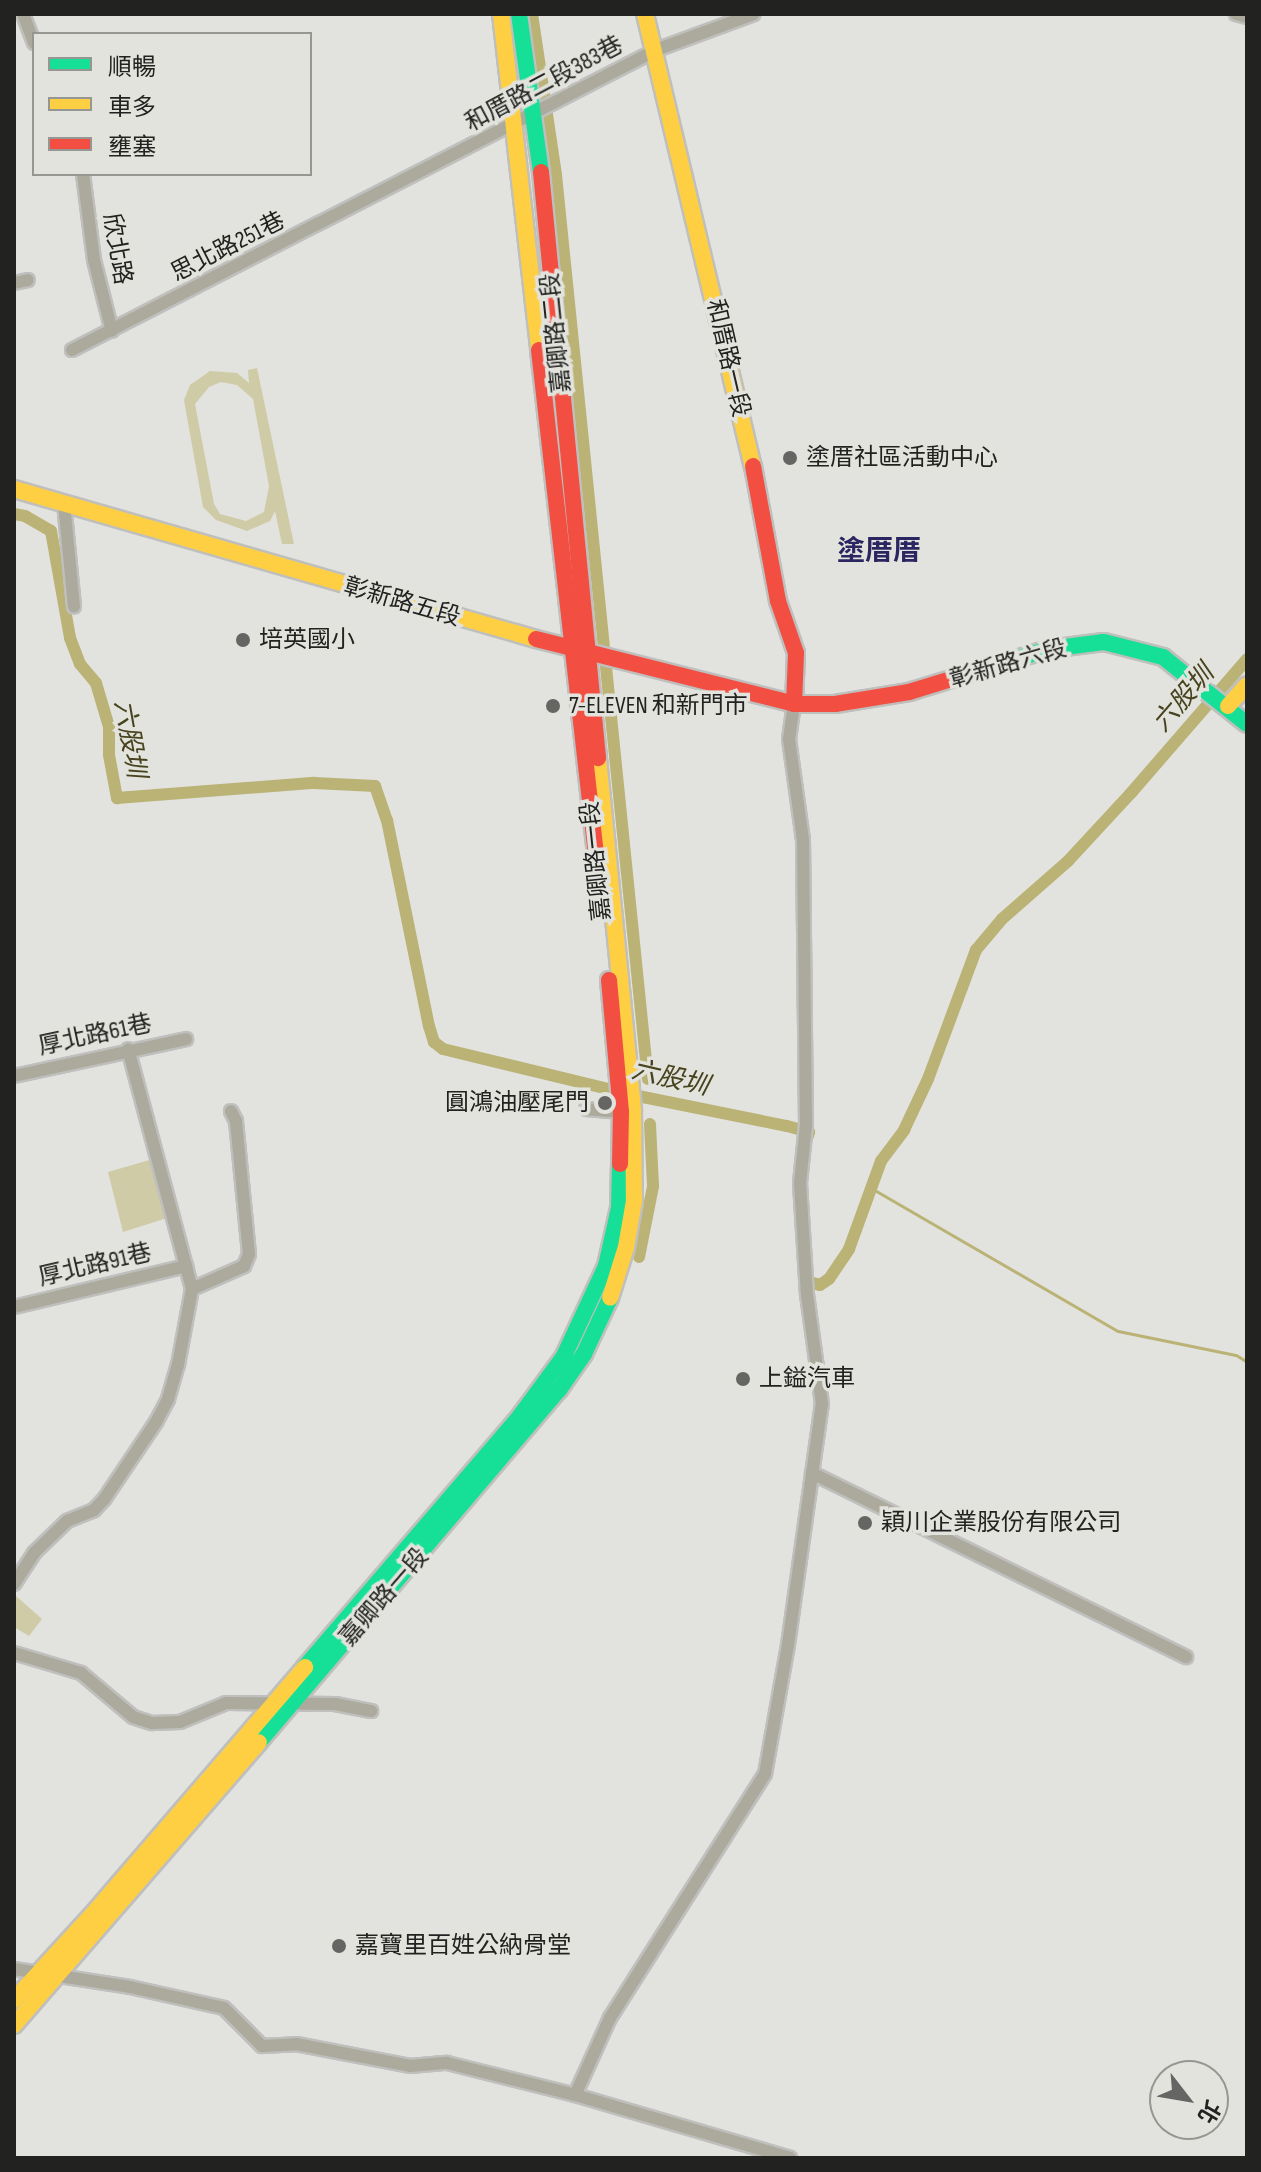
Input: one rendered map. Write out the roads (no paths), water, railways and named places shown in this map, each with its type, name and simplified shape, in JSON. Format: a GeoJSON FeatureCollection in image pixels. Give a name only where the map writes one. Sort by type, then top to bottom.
{"type":"FeatureCollection","features":[{"type":"Feature","properties":{"kind":"street"},"geometry":{"type":"LineString","coordinates":[[23,14],[32,38]]}},
{"type":"Feature","properties":{"kind":"street","name":"嘉卿路二段"},"geometry":{"type":"LineString","coordinates":[[501,14],[579,652]]}},
{"type":"Feature","properties":{"kind":"street","name":"嘉卿路二段"},"geometry":{"type":"LineString","coordinates":[[519,14],[544,109],[579,652]]}},
{"type":"Feature","properties":{"kind":"street","name":"和厝路一段"},"geometry":{"type":"LineString","coordinates":[[645,14],[756,478],[778,601],[796,653],[794,704]]}},
{"type":"Feature","properties":{"kind":"street","name":"和厝路二段383巷"},"geometry":{"type":"LineString","coordinates":[[402,183],[656,50],[754,14]]}},
{"type":"Feature","properties":{"kind":"street"},"geometry":{"type":"LineString","coordinates":[[1236,14],[1247,17]]}},
{"type":"Feature","properties":{"kind":"street","name":"欣北路"},"geometry":{"type":"LineString","coordinates":[[83,176],[94,260],[112,331]]}},
{"type":"Feature","properties":{"kind":"street","name":"思北路251巷"},"geometry":{"type":"LineString","coordinates":[[72,350],[402,183]]}},
{"type":"Feature","properties":{"kind":"street"},"geometry":{"type":"LineString","coordinates":[[14,283],[28,280]]}},
{"type":"Feature","properties":{"kind":"street","name":"彰新路五段"},"geometry":{"type":"LineString","coordinates":[[14,489],[244,558],[579,652],[794,704]]}},
{"type":"Feature","properties":{"kind":"street"},"geometry":{"type":"LineString","coordinates":[[64,503],[74,607]]}},
{"type":"Feature","properties":{"kind":"street","name":"彰新路六段"},"geometry":{"type":"LineString","coordinates":[[794,704],[835,704],[885,697],[1049,649],[1104,642],[1163,657],[1228,706]]}},
{"type":"Feature","properties":{"kind":"street","name":"嘉卿路一段"},"geometry":{"type":"LineString","coordinates":[[14,2025],[497,1465],[584,1354],[609,1302],[626,1247],[634,1201],[579,652]]}},
{"type":"Feature","properties":{"kind":"street"},"geometry":{"type":"LineString","coordinates":[[1247,685],[1228,706],[1247,724]]}},
{"type":"Feature","properties":{"kind":"street"},"geometry":{"type":"LineString","coordinates":[[575,2095],[610,2018],[765,1774],[783,1676],[822,1404],[803,1249],[800,1183],[806,1125],[803,840],[789,739],[794,704]]}},
{"type":"Feature","properties":{"kind":"street","name":"厚北路61巷"},"geometry":{"type":"LineString","coordinates":[[14,1076],[128,1049],[186,1039]]}},
{"type":"Feature","properties":{"kind":"street"},"geometry":{"type":"LineString","coordinates":[[14,1584],[35,1552],[56,1531],[67,1521],[94,1510],[105,1498],[156,1422],[178,1365],[192,1289],[128,1049]]}},
{"type":"Feature","properties":{"kind":"street"},"geometry":{"type":"LineString","coordinates":[[586,1109],[627,1112]]}},
{"type":"Feature","properties":{"kind":"street"},"geometry":{"type":"LineString","coordinates":[[192,1289],[244,1266],[249,1254],[236,1121],[231,1111]]}},
{"type":"Feature","properties":{"kind":"street","name":"嘉卿路一段"},"geometry":{"type":"LineString","coordinates":[[14,2000],[92,1915],[520,1416],[564,1356],[595,1296],[609,1252],[619,1208],[627,1112]]}},
{"type":"Feature","properties":{"kind":"street","name":"厚北路91巷"},"geometry":{"type":"LineString","coordinates":[[14,1307],[186,1266]]}},
{"type":"Feature","properties":{"kind":"street"},"geometry":{"type":"LineString","coordinates":[[812,1473],[1186,1657]]}},
{"type":"Feature","properties":{"kind":"street"},"geometry":{"type":"LineString","coordinates":[[14,1653],[81,1673],[133,1717],[152,1723],[180,1722],[226,1703],[270,1706],[294,1702],[371,1711]]}},
{"type":"Feature","properties":{"kind":"street"},"geometry":{"type":"LineString","coordinates":[[14,1969],[35,1975],[130,1987],[224,2008],[262,2046],[296,2044],[410,2066],[447,2063],[575,2095],[790,2158]]}},
{"type":"Feature","properties":{"kind":"waterway"},"geometry":{"type":"LineString","coordinates":[[532,14],[556,175],[604,646]]}},
{"type":"Feature","properties":{"kind":"waterway","name":"六股圳"},"geometry":{"type":"LineString","coordinates":[[14,514],[25,516],[51,531],[70,638],[80,664],[96,683],[109,727],[109,755],[117,798],[314,783],[375,786],[387,820],[434,1042],[443,1049],[638,1096],[787,1126],[809,1132],[808,1136]]}},
{"type":"Feature","properties":{"kind":"waterway","name":"六股圳"},"geometry":{"type":"LineString","coordinates":[[803,1269],[810,1282],[820,1285],[829,1279],[849,1249],[881,1161],[904,1130],[928,1079],[976,950],[1002,919],[1068,861],[1247,659]]}},
{"type":"Feature","properties":{"kind":"waterway"},"geometry":{"type":"LineString","coordinates":[[606,667],[648,1079]]}},
{"type":"Feature","properties":{"kind":"waterway"},"geometry":{"type":"LineString","coordinates":[[639,1257],[653,1186],[650,1124]]}},
{"type":"Feature","properties":{"kind":"waterway"},"geometry":{"type":"LineString","coordinates":[[871,1188],[1118,1331],[1236,1355],[1247,1362]]}},
{"type":"Feature","properties":{"kind":"place","name":"塗厝社區活動中心"},"geometry":{"type":"Point","coordinates":[790,458]}},
{"type":"Feature","properties":{"kind":"place","name":"培英國小"},"geometry":{"type":"Point","coordinates":[243,640]}},
{"type":"Feature","properties":{"kind":"place","name":"7-ELEVEN 和新門市"},"geometry":{"type":"Point","coordinates":[553,706]}},
{"type":"Feature","properties":{"kind":"place","name":"圓鴻油壓尾門"},"geometry":{"type":"Point","coordinates":[605,1103]}},
{"type":"Feature","properties":{"kind":"place","name":"上鎰汽車"},"geometry":{"type":"Point","coordinates":[743,1379]}},
{"type":"Feature","properties":{"kind":"place","name":"穎川企業股份有限公司"},"geometry":{"type":"Point","coordinates":[865,1523]}},
{"type":"Feature","properties":{"kind":"place","name":"嘉寶里百姓公納骨堂"},"geometry":{"type":"Point","coordinates":[339,1946]}},
{"type":"Feature","properties":{"kind":"district","name":"塗厝厝"},"geometry":{"type":"Point","coordinates":[879,552]}}]}
